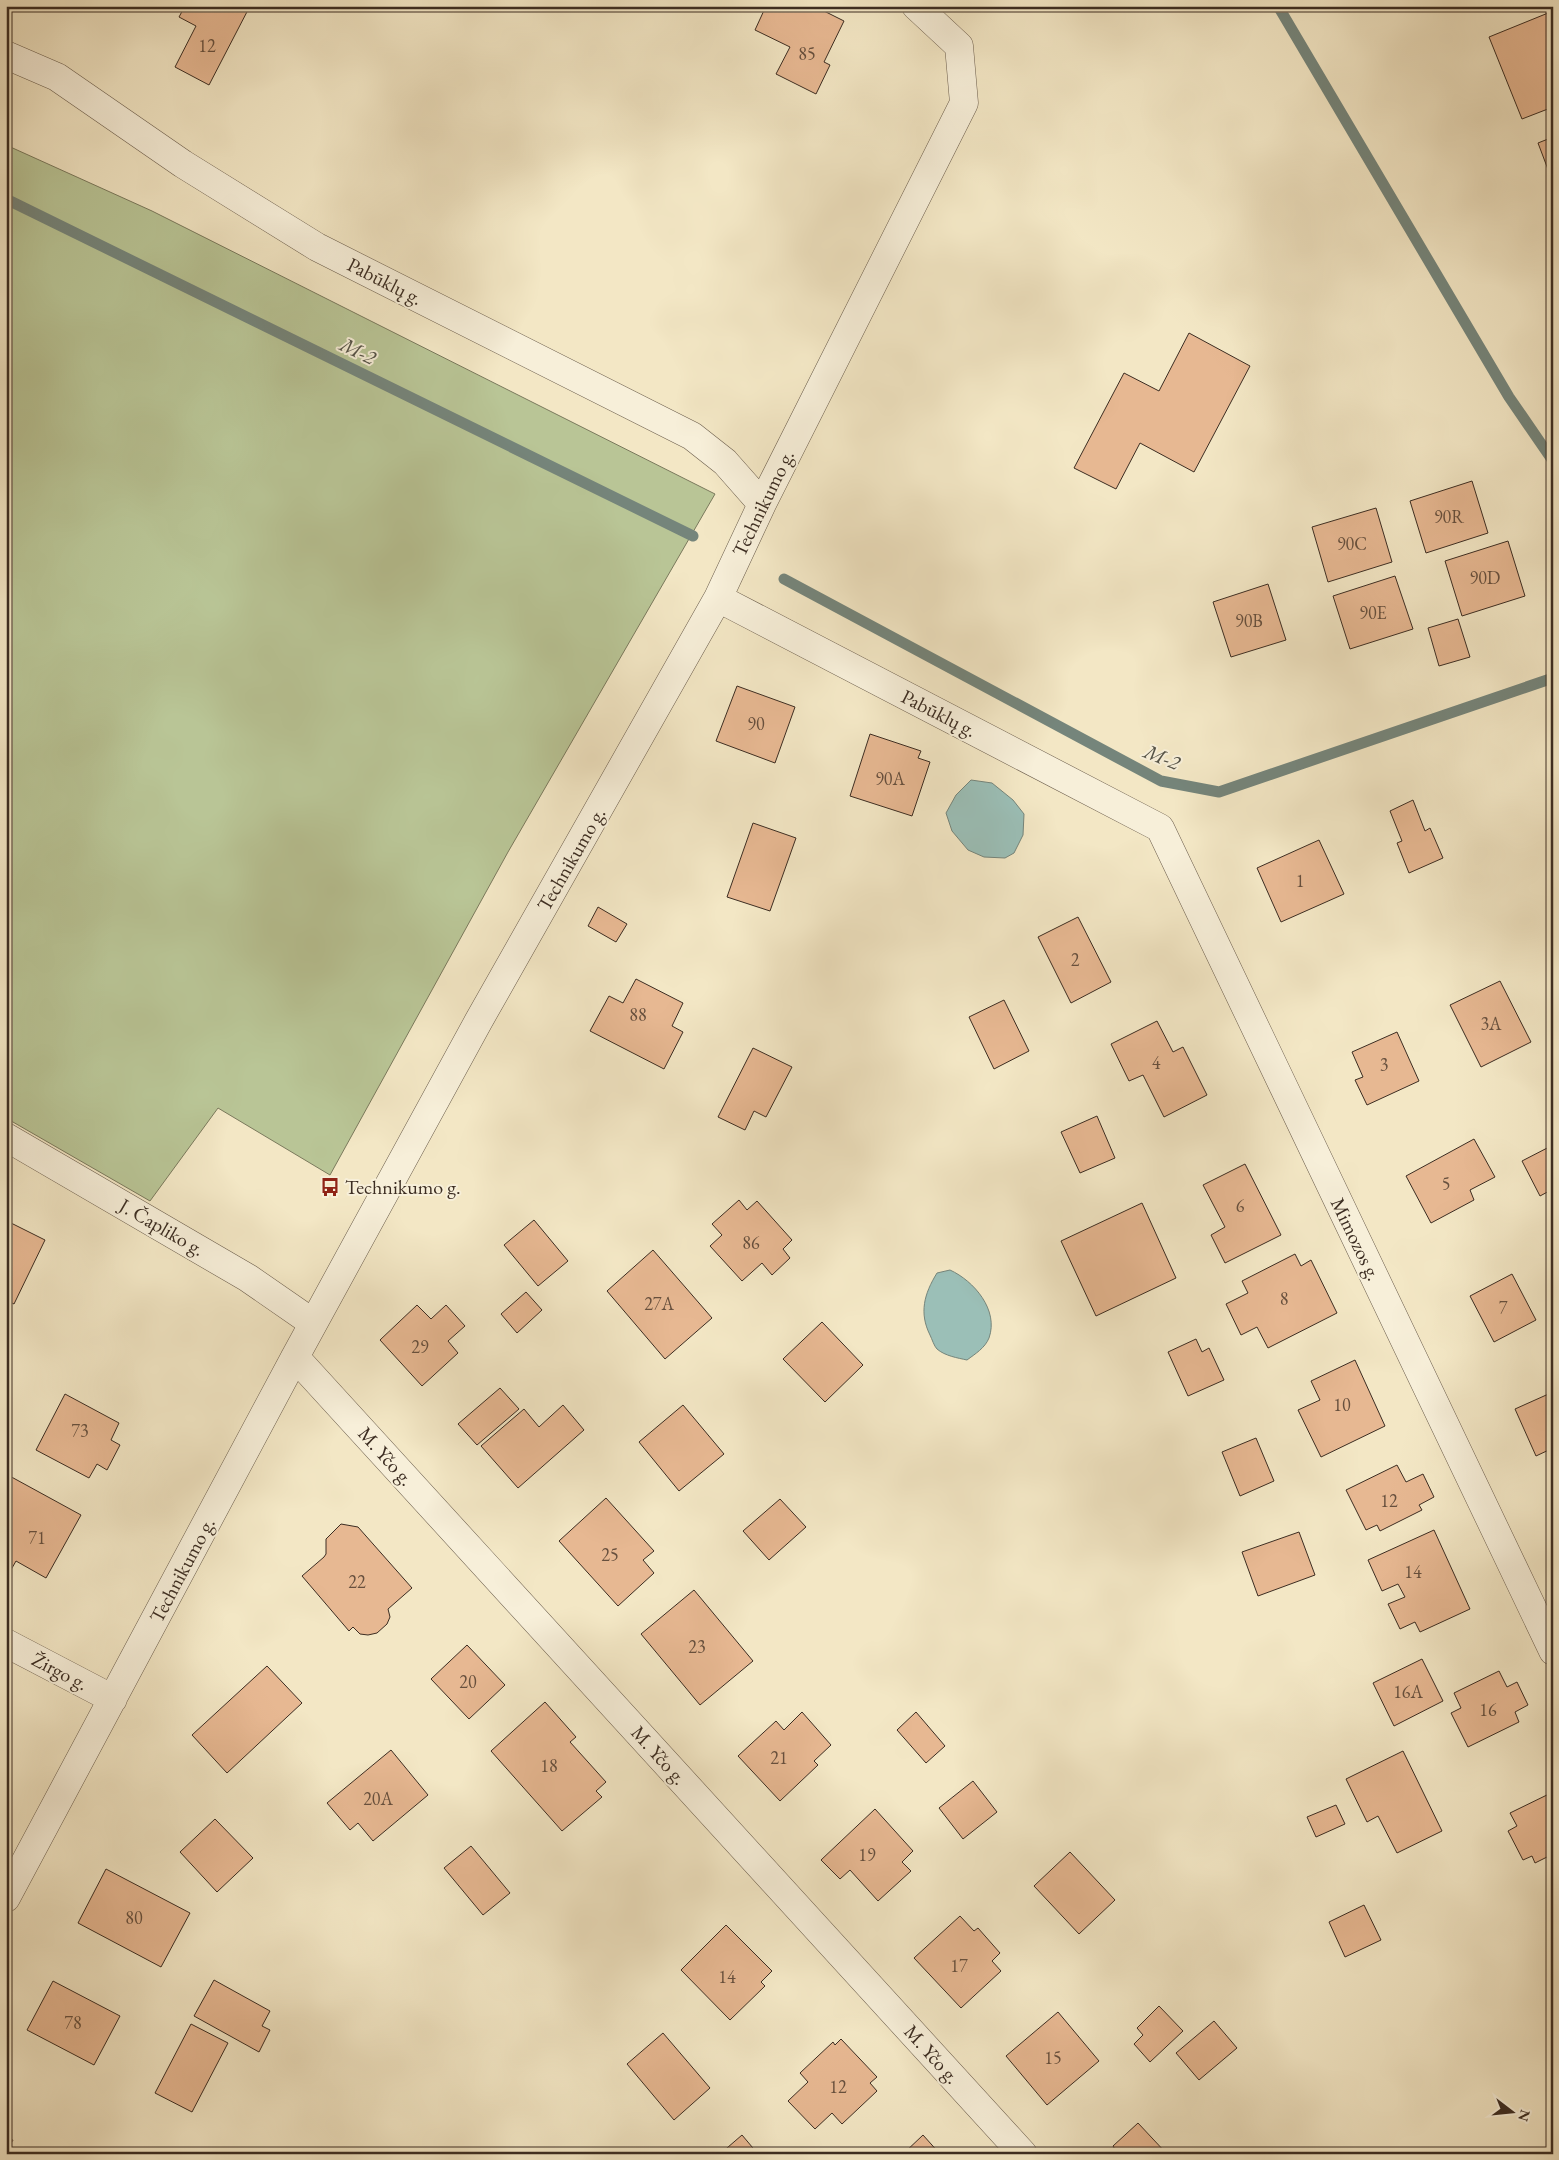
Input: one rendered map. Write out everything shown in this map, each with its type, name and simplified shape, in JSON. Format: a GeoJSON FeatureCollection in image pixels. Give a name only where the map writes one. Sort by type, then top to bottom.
{"type":"FeatureCollection","features":[{"type":"Feature","properties":{"kind":"street","name":"Technikumo g."},"geometry":{"type":"LineString","coordinates":[[6,1898],[313,1323],[478,1022],[718,598],[762,504],[964,103],[959,46],[916,6]]}},
{"type":"Feature","properties":{"kind":"street","name":"Pabūklų g."},"geometry":{"type":"LineString","coordinates":[[6,55],[57,77],[183,164],[316,247],[692,436],[725,462],[762,504]]}},
{"type":"Feature","properties":{"kind":"street","name":"Pabūklų g."},"geometry":{"type":"LineString","coordinates":[[718,598],[1160,828]]}},
{"type":"Feature","properties":{"kind":"street","name":"Mimozos g."},"geometry":{"type":"LineString","coordinates":[[1160,828],[1553,1651]]}},
{"type":"Feature","properties":{"kind":"street","name":"J. Čapliko g."},"geometry":{"type":"LineString","coordinates":[[6,1137],[248,1278],[313,1323]]}},
{"type":"Feature","properties":{"kind":"street","name":"M. Yčo g."},"geometry":{"type":"LineString","coordinates":[[295,1357],[1023,2154]]}},
{"type":"Feature","properties":{"kind":"street","name":"Žirgo g."},"geometry":{"type":"LineString","coordinates":[[6,1644],[113,1699]]}},
{"type":"Feature","properties":{"kind":"green space"},"geometry":{"type":"Polygon","coordinates":[[[6,145],[152,211],[715,494],[508,852],[330,1175],[218,1108],[150,1201],[6,1118],[6,145]]]}},
{"type":"Feature","properties":{"kind":"water"},"geometry":{"type":"Polygon","coordinates":[[[971,780],[992,783],[1013,800],[1024,814],[1023,835],[1014,853],[1005,858],[984,857],[968,850],[952,831],[946,813],[956,795],[971,780]]]}},
{"type":"Feature","properties":{"kind":"water"},"geometry":{"type":"Polygon","coordinates":[[[950,1270],[968,1281],[976,1289],[991,1317],[991,1327],[987,1342],[967,1360],[948,1355],[937,1349],[925,1319],[924,1311],[929,1288],[937,1273],[950,1270]]]}},
{"type":"Feature","properties":{"kind":"building"},"geometry":{"type":"Polygon","coordinates":[[[185,6],[250,6],[209,85],[175,67],[196,26],[179,17],[185,6]]]}},
{"type":"Feature","properties":{"kind":"building"},"geometry":{"type":"Polygon","coordinates":[[[766,6],[814,6],[844,21],[824,62],[830,65],[816,94],[776,74],[790,47],[755,30],[766,6]]]}},
{"type":"Feature","properties":{"kind":"building"},"geometry":{"type":"Polygon","coordinates":[[[1553,11],[1553,107],[1522,119],[1489,37],[1553,11]]]}},
{"type":"Feature","properties":{"kind":"building"},"geometry":{"type":"Polygon","coordinates":[[[1553,137],[1553,180],[1552,180],[1538,143],[1553,137]]]}},
{"type":"Feature","properties":{"kind":"building"},"geometry":{"type":"Polygon","coordinates":[[[1189,333],[1250,366],[1194,472],[1140,443],[1116,489],[1074,468],[1124,373],[1159,391],[1189,333]]]}},
{"type":"Feature","properties":{"kind":"building"},"geometry":{"type":"Polygon","coordinates":[[[1472,481],[1488,533],[1426,553],[1410,501],[1472,481]]]}},
{"type":"Feature","properties":{"kind":"building"},"geometry":{"type":"Polygon","coordinates":[[[1376,508],[1392,562],[1328,582],[1312,527],[1376,508]]]}},
{"type":"Feature","properties":{"kind":"building"},"geometry":{"type":"Polygon","coordinates":[[[1508,541],[1525,596],[1462,616],[1445,561],[1508,541]]]}},
{"type":"Feature","properties":{"kind":"building"},"geometry":{"type":"Polygon","coordinates":[[[1395,576],[1413,629],[1350,649],[1333,596],[1395,576]]]}},
{"type":"Feature","properties":{"kind":"building"},"geometry":{"type":"Polygon","coordinates":[[[1268,584],[1286,640],[1231,657],[1213,602],[1268,584]]]}},
{"type":"Feature","properties":{"kind":"building"},"geometry":{"type":"Polygon","coordinates":[[[1458,619],[1470,657],[1439,666],[1428,628],[1458,619]]]}},
{"type":"Feature","properties":{"kind":"building"},"geometry":{"type":"Polygon","coordinates":[[[737,686],[795,707],[775,763],[716,741],[737,686]]]}},
{"type":"Feature","properties":{"kind":"building"},"geometry":{"type":"Polygon","coordinates":[[[870,734],[921,751],[918,758],[930,762],[912,816],[850,796],[870,734]]]}},
{"type":"Feature","properties":{"kind":"building"},"geometry":{"type":"Polygon","coordinates":[[[1413,800],[1425,831],[1430,828],[1443,858],[1409,873],[1397,843],[1402,841],[1390,811],[1413,800]]]}},
{"type":"Feature","properties":{"kind":"building"},"geometry":{"type":"Polygon","coordinates":[[[753,823],[796,838],[770,911],[727,897],[753,823]]]}},
{"type":"Feature","properties":{"kind":"building"},"geometry":{"type":"Polygon","coordinates":[[[1319,840],[1344,894],[1281,922],[1257,868],[1319,840]]]}},
{"type":"Feature","properties":{"kind":"building"},"geometry":{"type":"Polygon","coordinates":[[[598,907],[627,924],[616,942],[588,926],[598,907]]]}},
{"type":"Feature","properties":{"kind":"building"},"geometry":{"type":"Polygon","coordinates":[[[1078,917],[1111,982],[1071,1003],[1038,937],[1078,917]]]}},
{"type":"Feature","properties":{"kind":"building"},"geometry":{"type":"Polygon","coordinates":[[[636,979],[683,1003],[672,1026],[683,1032],[664,1069],[590,1031],[609,996],[623,1003],[636,979]]]}},
{"type":"Feature","properties":{"kind":"building"},"geometry":{"type":"Polygon","coordinates":[[[1500,981],[1531,1042],[1481,1067],[1450,1005],[1500,981]]]}},
{"type":"Feature","properties":{"kind":"building"},"geometry":{"type":"Polygon","coordinates":[[[1004,1000],[1029,1051],[994,1069],[969,1017],[1004,1000]]]}},
{"type":"Feature","properties":{"kind":"building"},"geometry":{"type":"Polygon","coordinates":[[[1157,1021],[1173,1052],[1183,1047],[1207,1095],[1164,1117],[1143,1075],[1129,1081],[1111,1044],[1157,1021]]]}},
{"type":"Feature","properties":{"kind":"building"},"geometry":{"type":"Polygon","coordinates":[[[1397,1032],[1419,1081],[1367,1105],[1355,1080],[1363,1077],[1352,1052],[1397,1032]]]}},
{"type":"Feature","properties":{"kind":"building"},"geometry":{"type":"Polygon","coordinates":[[[753,1048],[792,1067],[766,1117],[754,1111],[745,1130],[718,1117],[753,1048]]]}},
{"type":"Feature","properties":{"kind":"building"},"geometry":{"type":"Polygon","coordinates":[[[1097,1116],[1115,1158],[1080,1173],[1061,1132],[1097,1116]]]}},
{"type":"Feature","properties":{"kind":"building"},"geometry":{"type":"Polygon","coordinates":[[[1474,1139],[1495,1177],[1470,1190],[1474,1200],[1431,1223],[1406,1176],[1474,1139]]]}},
{"type":"Feature","properties":{"kind":"building"},"geometry":{"type":"Polygon","coordinates":[[[1553,1145],[1553,1189],[1540,1196],[1522,1161],[1553,1145]]]}},
{"type":"Feature","properties":{"kind":"building"},"geometry":{"type":"Polygon","coordinates":[[[1245,1164],[1281,1235],[1225,1263],[1211,1235],[1225,1227],[1203,1185],[1245,1164]]]}},
{"type":"Feature","properties":{"kind":"building"},"geometry":{"type":"Polygon","coordinates":[[[739,1200],[747,1210],[757,1201],[792,1240],[783,1249],[790,1258],[772,1275],[762,1263],[742,1281],[710,1246],[722,1235],[712,1224],[739,1200]]]}},
{"type":"Feature","properties":{"kind":"building"},"geometry":{"type":"Polygon","coordinates":[[[1142,1203],[1176,1278],[1096,1316],[1061,1241],[1142,1203]]]}},
{"type":"Feature","properties":{"kind":"building"},"geometry":{"type":"Polygon","coordinates":[[[534,1220],[568,1261],[538,1286],[504,1245],[534,1220]]]}},
{"type":"Feature","properties":{"kind":"building"},"geometry":{"type":"Polygon","coordinates":[[[7,1221],[45,1240],[14,1304],[6,1300],[7,1221]]]}},
{"type":"Feature","properties":{"kind":"building"},"geometry":{"type":"Polygon","coordinates":[[[653,1250],[712,1318],[665,1359],[607,1291],[653,1250]]]}},
{"type":"Feature","properties":{"kind":"building"},"geometry":{"type":"Polygon","coordinates":[[[1295,1254],[1301,1266],[1311,1260],[1337,1313],[1268,1348],[1257,1327],[1241,1335],[1226,1304],[1248,1293],[1242,1281],[1295,1254]]]}},
{"type":"Feature","properties":{"kind":"building"},"geometry":{"type":"Polygon","coordinates":[[[1512,1274],[1536,1320],[1494,1342],[1470,1296],[1512,1274]]]}},
{"type":"Feature","properties":{"kind":"building"},"geometry":{"type":"Polygon","coordinates":[[[526,1292],[542,1310],[517,1333],[501,1314],[526,1292]]]}},
{"type":"Feature","properties":{"kind":"building"},"geometry":{"type":"Polygon","coordinates":[[[417,1305],[431,1319],[446,1305],[465,1326],[448,1341],[458,1353],[422,1386],[380,1340],[417,1305]]]}},
{"type":"Feature","properties":{"kind":"building"},"geometry":{"type":"Polygon","coordinates":[[[822,1322],[863,1365],[825,1402],[783,1359],[822,1322]]]}},
{"type":"Feature","properties":{"kind":"building"},"geometry":{"type":"Polygon","coordinates":[[[1196,1339],[1202,1352],[1209,1348],[1224,1380],[1188,1396],[1168,1352],[1196,1339]]]}},
{"type":"Feature","properties":{"kind":"building"},"geometry":{"type":"Polygon","coordinates":[[[1355,1360],[1385,1426],[1321,1457],[1298,1410],[1320,1400],[1311,1381],[1355,1360]]]}},
{"type":"Feature","properties":{"kind":"building"},"geometry":{"type":"Polygon","coordinates":[[[500,1388],[519,1409],[477,1445],[458,1424],[500,1388]]]}},
{"type":"Feature","properties":{"kind":"building"},"geometry":{"type":"Polygon","coordinates":[[[1553,1392],[1553,1448],[1536,1456],[1515,1409],[1553,1392]]]}},
{"type":"Feature","properties":{"kind":"building"},"geometry":{"type":"Polygon","coordinates":[[[65,1394],[119,1423],[111,1440],[120,1445],[107,1470],[97,1464],[89,1478],[36,1450],[65,1394]]]}},
{"type":"Feature","properties":{"kind":"building"},"geometry":{"type":"Polygon","coordinates":[[[563,1405],[584,1430],[518,1488],[481,1446],[524,1409],[539,1427],[563,1405]]]}},
{"type":"Feature","properties":{"kind":"building"},"geometry":{"type":"Polygon","coordinates":[[[683,1405],[724,1454],[679,1491],[639,1442],[683,1405]]]}},
{"type":"Feature","properties":{"kind":"building"},"geometry":{"type":"Polygon","coordinates":[[[1256,1438],[1274,1481],[1240,1496],[1222,1452],[1256,1438]]]}},
{"type":"Feature","properties":{"kind":"building"},"geometry":{"type":"Polygon","coordinates":[[[1397,1465],[1406,1482],[1423,1474],[1434,1497],[1419,1505],[1422,1510],[1380,1531],[1377,1525],[1366,1530],[1346,1490],[1397,1465]]]}},
{"type":"Feature","properties":{"kind":"building"},"geometry":{"type":"Polygon","coordinates":[[[6,1474],[81,1515],[46,1578],[16,1561],[8,1575],[6,1573],[6,1474]]]}},
{"type":"Feature","properties":{"kind":"building"},"geometry":{"type":"Polygon","coordinates":[[[606,1498],[654,1551],[643,1560],[654,1573],[618,1606],[559,1541],[606,1498]]]}},
{"type":"Feature","properties":{"kind":"building"},"geometry":{"type":"Polygon","coordinates":[[[780,1499],[806,1527],[769,1560],[743,1531],[780,1499]]]}},
{"type":"Feature","properties":{"kind":"building"},"geometry":{"type":"Polygon","coordinates":[[[341,1524],[358,1527],[412,1588],[388,1609],[390,1617],[387,1624],[377,1633],[360,1634],[353,1627],[349,1631],[302,1576],[324,1557],[326,1554],[326,1539],[341,1524]]]}},
{"type":"Feature","properties":{"kind":"building"},"geometry":{"type":"Polygon","coordinates":[[[1434,1530],[1470,1609],[1420,1632],[1415,1622],[1400,1629],[1388,1604],[1405,1597],[1398,1584],[1382,1591],[1368,1560],[1434,1530]]]}},
{"type":"Feature","properties":{"kind":"building"},"geometry":{"type":"Polygon","coordinates":[[[1299,1532],[1315,1575],[1258,1596],[1242,1552],[1299,1532]]]}},
{"type":"Feature","properties":{"kind":"building"},"geometry":{"type":"Polygon","coordinates":[[[694,1590],[753,1661],[700,1705],[641,1634],[694,1590]]]}},
{"type":"Feature","properties":{"kind":"building"},"geometry":{"type":"Polygon","coordinates":[[[467,1645],[505,1685],[469,1719],[431,1679],[467,1645]]]}},
{"type":"Feature","properties":{"kind":"building"},"geometry":{"type":"Polygon","coordinates":[[[1422,1659],[1443,1701],[1394,1726],[1373,1683],[1422,1659]]]}},
{"type":"Feature","properties":{"kind":"building"},"geometry":{"type":"Polygon","coordinates":[[[267,1666],[302,1703],[227,1773],[192,1735],[267,1666]]]}},
{"type":"Feature","properties":{"kind":"building"},"geometry":{"type":"Polygon","coordinates":[[[1499,1671],[1507,1687],[1517,1682],[1528,1705],[1515,1712],[1519,1722],[1468,1747],[1451,1713],[1461,1708],[1454,1693],[1499,1671]]]}},
{"type":"Feature","properties":{"kind":"building"},"geometry":{"type":"Polygon","coordinates":[[[545,1702],[576,1737],[570,1742],[606,1782],[596,1791],[602,1797],[562,1831],[491,1751],[545,1702]]]}},
{"type":"Feature","properties":{"kind":"building"},"geometry":{"type":"Polygon","coordinates":[[[802,1712],[831,1745],[814,1761],[818,1765],[780,1801],[738,1756],[776,1721],[784,1730],[802,1712]]]}},
{"type":"Feature","properties":{"kind":"building"},"geometry":{"type":"Polygon","coordinates":[[[916,1712],[945,1746],[926,1763],[897,1730],[916,1712]]]}},
{"type":"Feature","properties":{"kind":"building"},"geometry":{"type":"Polygon","coordinates":[[[391,1750],[428,1795],[373,1841],[358,1823],[350,1830],[327,1803],[391,1750]]]}},
{"type":"Feature","properties":{"kind":"building"},"geometry":{"type":"Polygon","coordinates":[[[1403,1751],[1442,1831],[1397,1853],[1378,1816],[1367,1822],[1346,1779],[1403,1751]]]}},
{"type":"Feature","properties":{"kind":"building"},"geometry":{"type":"Polygon","coordinates":[[[973,1781],[997,1812],[963,1839],[939,1808],[973,1781]]]}},
{"type":"Feature","properties":{"kind":"building"},"geometry":{"type":"Polygon","coordinates":[[[1551,1793],[1553,1796],[1553,1854],[1535,1863],[1532,1856],[1523,1860],[1508,1831],[1517,1826],[1510,1813],[1551,1793]]]}},
{"type":"Feature","properties":{"kind":"building"},"geometry":{"type":"Polygon","coordinates":[[[1336,1805],[1345,1824],[1316,1837],[1307,1817],[1336,1805]]]}},
{"type":"Feature","properties":{"kind":"building"},"geometry":{"type":"Polygon","coordinates":[[[875,1809],[913,1851],[902,1862],[911,1871],[878,1901],[850,1870],[840,1879],[821,1860],[875,1809]]]}},
{"type":"Feature","properties":{"kind":"building"},"geometry":{"type":"Polygon","coordinates":[[[215,1819],[253,1858],[217,1892],[180,1852],[215,1819]]]}},
{"type":"Feature","properties":{"kind":"building"},"geometry":{"type":"Polygon","coordinates":[[[471,1846],[510,1893],[483,1915],[444,1868],[471,1846]]]}},
{"type":"Feature","properties":{"kind":"building"},"geometry":{"type":"Polygon","coordinates":[[[1070,1852],[1115,1900],[1079,1934],[1034,1886],[1070,1852]]]}},
{"type":"Feature","properties":{"kind":"building"},"geometry":{"type":"Polygon","coordinates":[[[106,1869],[190,1913],[161,1967],[78,1923],[106,1869]]]}},
{"type":"Feature","properties":{"kind":"building"},"geometry":{"type":"Polygon","coordinates":[[[1364,1905],[1381,1940],[1345,1957],[1329,1922],[1364,1905]]]}},
{"type":"Feature","properties":{"kind":"building"},"geometry":{"type":"Polygon","coordinates":[[[960,1916],[974,1931],[978,1928],[1000,1953],[992,1961],[1001,1971],[961,2008],[914,1958],[960,1916]]]}},
{"type":"Feature","properties":{"kind":"building"},"geometry":{"type":"Polygon","coordinates":[[[726,1925],[772,1971],[761,1982],[765,1986],[730,2020],[681,1970],[726,1925]]]}},
{"type":"Feature","properties":{"kind":"building"},"geometry":{"type":"Polygon","coordinates":[[[214,1980],[270,2011],[262,2026],[270,2030],[259,2052],[194,2016],[214,1980]]]}},
{"type":"Feature","properties":{"kind":"building"},"geometry":{"type":"Polygon","coordinates":[[[53,1981],[120,2016],[94,2065],[27,2030],[53,1981]]]}},
{"type":"Feature","properties":{"kind":"building"},"geometry":{"type":"Polygon","coordinates":[[[1159,2006],[1183,2031],[1150,2062],[1134,2044],[1143,2035],[1137,2028],[1159,2006]]]}},
{"type":"Feature","properties":{"kind":"building"},"geometry":{"type":"Polygon","coordinates":[[[1058,2012],[1099,2061],[1047,2105],[1006,2056],[1058,2012]]]}},
{"type":"Feature","properties":{"kind":"building"},"geometry":{"type":"Polygon","coordinates":[[[1214,2021],[1237,2048],[1199,2080],[1176,2053],[1214,2021]]]}},
{"type":"Feature","properties":{"kind":"building"},"geometry":{"type":"Polygon","coordinates":[[[191,2024],[228,2043],[192,2112],[155,2093],[191,2024]]]}},
{"type":"Feature","properties":{"kind":"building"},"geometry":{"type":"Polygon","coordinates":[[[663,2033],[710,2088],[674,2120],[627,2064],[663,2033]]]}},
{"type":"Feature","properties":{"kind":"building"},"geometry":{"type":"Polygon","coordinates":[[[841,2039],[877,2077],[870,2083],[877,2091],[842,2124],[832,2113],[815,2129],[788,2101],[808,2082],[800,2073],[833,2042],[835,2045],[841,2039]]]}},
{"type":"Feature","properties":{"kind":"building"},"geometry":{"type":"Polygon","coordinates":[[[1138,2123],[1167,2154],[1118,2154],[1113,2146],[1138,2123]]]}},
{"type":"Feature","properties":{"kind":"building"},"geometry":{"type":"Polygon","coordinates":[[[742,2135],[758,2154],[720,2154],[742,2135]]]}},
{"type":"Feature","properties":{"kind":"building"},"geometry":{"type":"Polygon","coordinates":[[[923,2135],[940,2154],[903,2154],[923,2135]]]}},
{"type":"Feature","properties":{"kind":"building"},"geometry":{"type":"Polygon","coordinates":[[[6,2137],[13,2140],[9,2147],[23,2154],[6,2154],[6,2137]]]}},
{"type":"Feature","properties":{"kind":"waterway"},"geometry":{"type":"LineString","coordinates":[[1278,6],[1509,397],[1553,461]]}},
{"type":"Feature","properties":{"kind":"waterway","name":"M-2"},"geometry":{"type":"LineString","coordinates":[[6,199],[693,536]]}},
{"type":"Feature","properties":{"kind":"waterway","name":"M-2"},"geometry":{"type":"LineString","coordinates":[[784,579],[1161,781],[1219,792],[1553,678]]}},
{"type":"Feature","properties":{"kind":"place","name":"Technikumo g."},"geometry":{"type":"Point","coordinates":[330,1187]}}]}
